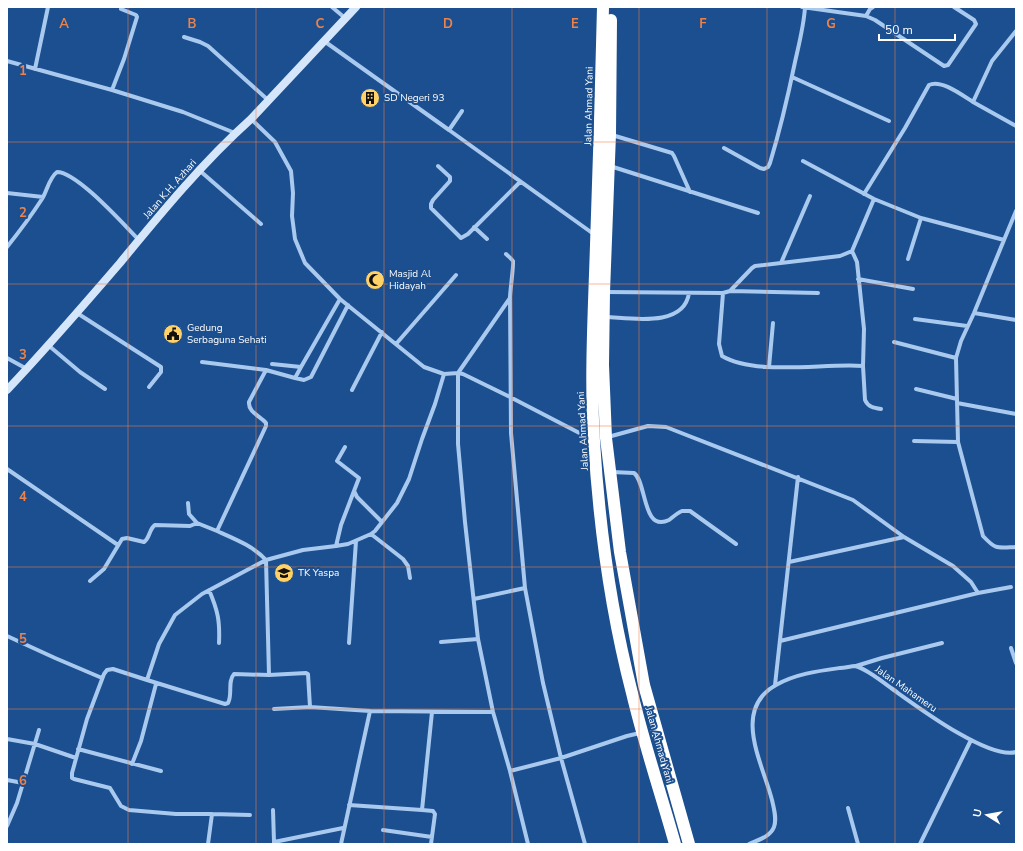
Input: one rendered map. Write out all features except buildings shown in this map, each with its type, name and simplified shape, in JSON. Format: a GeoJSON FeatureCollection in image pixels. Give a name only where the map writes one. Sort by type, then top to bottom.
{"type":"FeatureCollection","features":[{"type":"Feature","properties":{"kind":"highway","name":"Jalan Ahmad Yani"},"geometry":{"type":"LineString","coordinates":[[603,7],[592,354],[594,440],[601,512],[611,589],[621,648],[642,732],[676,844]]}},
{"type":"Feature","properties":{"kind":"highway","name":"Jalan Ahmad Yani"},"geometry":{"type":"LineString","coordinates":[[611,7],[610,134],[604,292],[603,365],[606,438],[620,552],[644,685],[689,844]]}},
{"type":"Feature","properties":{"kind":"highway"},"geometry":{"type":"LineString","coordinates":[[594,440],[606,438]]}},
{"type":"Feature","properties":{"kind":"street"},"geometry":{"type":"LineString","coordinates":[[35,69],[48,7]]}},
{"type":"Feature","properties":{"kind":"street"},"geometry":{"type":"LineString","coordinates":[[332,7],[345,18]]}},
{"type":"Feature","properties":{"kind":"street","name":"Jalan K.H. Azhari"},"geometry":{"type":"LineString","coordinates":[[7,390],[77,312],[199,170],[235,133],[251,119],[323,40],[356,7]]}},
{"type":"Feature","properties":{"kind":"street"},"geometry":{"type":"LineString","coordinates":[[802,7],[866,16],[875,20],[944,66],[948,65],[976,24],[974,20],[954,7]]}},
{"type":"Feature","properties":{"kind":"street"},"geometry":{"type":"LineString","coordinates":[[724,148],[760,168],[764,169],[768,167],[779,133],[792,77],[804,23],[805,7]]}},
{"type":"Feature","properties":{"kind":"street"},"geometry":{"type":"LineString","coordinates":[[866,16],[873,7]]}},
{"type":"Feature","properties":{"kind":"street"},"geometry":{"type":"LineString","coordinates":[[112,90],[124,59],[137,17],[136,15],[120,8]]}},
{"type":"Feature","properties":{"kind":"street"},"geometry":{"type":"LineString","coordinates":[[973,102],[992,61],[1016,31]]}},
{"type":"Feature","properties":{"kind":"street"},"geometry":{"type":"LineString","coordinates":[[184,37],[208,46],[268,100]]}},
{"type":"Feature","properties":{"kind":"street"},"geometry":{"type":"LineString","coordinates":[[323,40],[596,237]]}},
{"type":"Feature","properties":{"kind":"street"},"geometry":{"type":"LineString","coordinates":[[7,60],[183,112],[235,133]]}},
{"type":"Feature","properties":{"kind":"street"},"geometry":{"type":"LineString","coordinates":[[792,77],[889,121]]}},
{"type":"Feature","properties":{"kind":"street"},"geometry":{"type":"LineString","coordinates":[[864,194],[905,128],[929,85],[932,83],[940,83],[1016,126]]}},
{"type":"Feature","properties":{"kind":"street"},"geometry":{"type":"LineString","coordinates":[[449,130],[462,111]]}},
{"type":"Feature","properties":{"kind":"street"},"geometry":{"type":"LineString","coordinates":[[251,119],[275,142],[291,170],[293,193],[292,216],[295,239],[304,263],[340,299],[424,367],[444,374],[458,373],[510,397],[594,440]]}},
{"type":"Feature","properties":{"kind":"street"},"geometry":{"type":"LineString","coordinates":[[610,134],[672,154],[690,192]]}},
{"type":"Feature","properties":{"kind":"street"},"geometry":{"type":"LineString","coordinates":[[803,161],[864,194],[922,218],[1004,240]]}},
{"type":"Feature","properties":{"kind":"street"},"geometry":{"type":"LineString","coordinates":[[438,166],[450,177],[450,181],[433,200],[431,208],[461,238],[464,237],[520,182]]}},
{"type":"Feature","properties":{"kind":"street"},"geometry":{"type":"LineString","coordinates":[[608,166],[758,213]]}},
{"type":"Feature","properties":{"kind":"street"},"geometry":{"type":"LineString","coordinates":[[199,170],[261,224]]}},
{"type":"Feature","properties":{"kind":"street"},"geometry":{"type":"LineString","coordinates":[[7,247],[43,197],[53,175],[57,172],[64,173],[74,179],[100,201],[139,240]]}},
{"type":"Feature","properties":{"kind":"street"},"geometry":{"type":"LineString","coordinates":[[7,193],[43,197]]}},
{"type":"Feature","properties":{"kind":"street"},"geometry":{"type":"LineString","coordinates":[[781,263],[810,196]]}},
{"type":"Feature","properties":{"kind":"street"},"geometry":{"type":"LineString","coordinates":[[874,198],[852,251],[856,262],[864,329],[863,366],[865,400],[870,407],[881,409]]}},
{"type":"Feature","properties":{"kind":"street"},"geometry":{"type":"LineString","coordinates":[[1016,211],[974,313],[960,341],[956,358],[958,442],[983,536],[992,546],[1000,548],[1016,547]]}},
{"type":"Feature","properties":{"kind":"street"},"geometry":{"type":"LineString","coordinates":[[908,259],[922,218]]}},
{"type":"Feature","properties":{"kind":"street"},"geometry":{"type":"LineString","coordinates":[[474,227],[487,239]]}},
{"type":"Feature","properties":{"kind":"street"},"geometry":{"type":"LineString","coordinates":[[730,291],[755,266],[840,256],[852,251]]}},
{"type":"Feature","properties":{"kind":"street"},"geometry":{"type":"LineString","coordinates":[[506,254],[512,259],[514,265],[511,278],[510,297],[511,433],[525,588],[543,684],[561,758],[585,844]]}},
{"type":"Feature","properties":{"kind":"street"},"geometry":{"type":"LineString","coordinates":[[396,344],[456,275]]}},
{"type":"Feature","properties":{"kind":"street"},"geometry":{"type":"LineString","coordinates":[[858,279],[913,289]]}},
{"type":"Feature","properties":{"kind":"street"},"geometry":{"type":"LineString","coordinates":[[604,292],[723,293],[730,291],[818,293]]}},
{"type":"Feature","properties":{"kind":"street"},"geometry":{"type":"LineString","coordinates":[[604,317],[658,318],[671,316],[684,306],[688,300],[689,293]]}},
{"type":"Feature","properties":{"kind":"street"},"geometry":{"type":"LineString","coordinates":[[723,293],[719,344],[722,356],[731,361],[769,367],[841,365],[863,366]]}},
{"type":"Feature","properties":{"kind":"street"},"geometry":{"type":"LineString","coordinates":[[510,297],[458,373],[458,444],[478,639],[493,712],[510,771],[528,844]]}},
{"type":"Feature","properties":{"kind":"street"},"geometry":{"type":"LineString","coordinates":[[295,378],[340,299]]}},
{"type":"Feature","properties":{"kind":"street"},"geometry":{"type":"LineString","coordinates":[[202,362],[266,370],[304,380],[310,377],[348,306]]}},
{"type":"Feature","properties":{"kind":"street"},"geometry":{"type":"LineString","coordinates":[[77,312],[161,367],[161,372],[149,387]]}},
{"type":"Feature","properties":{"kind":"street"},"geometry":{"type":"LineString","coordinates":[[974,313],[1016,320]]}},
{"type":"Feature","properties":{"kind":"street"},"geometry":{"type":"LineString","coordinates":[[915,319],[968,326]]}},
{"type":"Feature","properties":{"kind":"street"},"geometry":{"type":"LineString","coordinates":[[769,367],[773,323]]}},
{"type":"Feature","properties":{"kind":"street"},"geometry":{"type":"LineString","coordinates":[[352,390],[382,332]]}},
{"type":"Feature","properties":{"kind":"street"},"geometry":{"type":"LineString","coordinates":[[894,342],[956,358]]}},
{"type":"Feature","properties":{"kind":"street"},"geometry":{"type":"LineString","coordinates":[[48,345],[80,372],[105,389]]}},
{"type":"Feature","properties":{"kind":"street"},"geometry":{"type":"LineString","coordinates":[[7,358],[27,369]]}},
{"type":"Feature","properties":{"kind":"street"},"geometry":{"type":"LineString","coordinates":[[272,364],[301,367]]}},
{"type":"Feature","properties":{"kind":"street"},"geometry":{"type":"LineString","coordinates":[[217,531],[266,426],[264,420],[252,411],[249,406],[249,402],[266,370]]}},
{"type":"Feature","properties":{"kind":"street"},"geometry":{"type":"LineString","coordinates":[[148,680],[159,644],[175,615],[209,590],[266,560],[303,550],[356,542],[371,534],[397,503],[409,479],[444,374]]}},
{"type":"Feature","properties":{"kind":"street"},"geometry":{"type":"LineString","coordinates":[[916,389],[957,401],[1016,414]]}},
{"type":"Feature","properties":{"kind":"street"},"geometry":{"type":"LineString","coordinates":[[606,438],[648,426],[666,426],[798,477],[853,500],[904,537],[953,566],[971,582],[978,593]]}},
{"type":"Feature","properties":{"kind":"street"},"geometry":{"type":"LineString","coordinates":[[914,441],[958,442]]}},
{"type":"Feature","properties":{"kind":"street"},"geometry":{"type":"LineString","coordinates":[[336,546],[341,525],[359,478],[337,461],[344,447]]}},
{"type":"Feature","properties":{"kind":"street"},"geometry":{"type":"LineString","coordinates":[[7,469],[118,545]]}},
{"type":"Feature","properties":{"kind":"street"},"geometry":{"type":"LineString","coordinates":[[610,472],[634,473],[637,475],[647,509],[656,521],[662,522],[682,511],[690,511],[736,544]]}},
{"type":"Feature","properties":{"kind":"street"},"geometry":{"type":"LineString","coordinates":[[775,685],[798,477]]}},
{"type":"Feature","properties":{"kind":"street"},"geometry":{"type":"LineString","coordinates":[[354,491],[382,522]]}},
{"type":"Feature","properties":{"kind":"street"},"geometry":{"type":"LineString","coordinates":[[188,503],[189,514],[197,523],[250,546],[266,560],[269,675]]}},
{"type":"Feature","properties":{"kind":"street"},"geometry":{"type":"LineString","coordinates":[[90,581],[104,569],[118,545],[125,538],[141,542],[146,541],[152,528],[156,525],[190,526],[197,523]]}},
{"type":"Feature","properties":{"kind":"street"},"geometry":{"type":"LineString","coordinates":[[371,534],[403,559],[408,566],[410,578]]}},
{"type":"Feature","properties":{"kind":"street"},"geometry":{"type":"LineString","coordinates":[[789,562],[904,537]]}},
{"type":"Feature","properties":{"kind":"street"},"geometry":{"type":"LineString","coordinates":[[349,643],[356,542]]}},
{"type":"Feature","properties":{"kind":"street"},"geometry":{"type":"LineString","coordinates":[[780,641],[978,593],[1011,587]]}},
{"type":"Feature","properties":{"kind":"street"},"geometry":{"type":"LineString","coordinates":[[474,599],[525,588]]}},
{"type":"Feature","properties":{"kind":"street"},"geometry":{"type":"LineString","coordinates":[[209,590],[217,608],[220,625],[219,643]]}},
{"type":"Feature","properties":{"kind":"street"},"geometry":{"type":"LineString","coordinates":[[7,636],[102,678]]}},
{"type":"Feature","properties":{"kind":"street"},"geometry":{"type":"LineString","coordinates":[[441,642],[478,639]]}},
{"type":"Feature","properties":{"kind":"street"},"geometry":{"type":"LineString","coordinates":[[749,844],[764,838],[774,827],[775,815],[769,788],[752,730],[752,718],[759,700],[765,693],[775,685],[795,676],[829,669],[856,666],[942,643]]}},
{"type":"Feature","properties":{"kind":"street"},"geometry":{"type":"LineString","coordinates":[[1011,648],[1016,663]]}},
{"type":"Feature","properties":{"kind":"street","name":"Jalan Mahameru"},"geometry":{"type":"LineString","coordinates":[[856,666],[873,675],[934,718],[971,740],[999,752],[1016,752]]}},
{"type":"Feature","properties":{"kind":"street"},"geometry":{"type":"LineString","coordinates":[[250,815],[176,814],[125,809],[118,802],[110,788],[74,780],[72,778],[72,773],[78,749],[102,678],[106,671],[110,669],[225,704],[228,703],[230,699],[231,679],[234,674],[308,674],[310,707]]}},
{"type":"Feature","properties":{"kind":"street"},"geometry":{"type":"LineString","coordinates":[[132,764],[141,741],[156,684]]}},
{"type":"Feature","properties":{"kind":"street"},"geometry":{"type":"LineString","coordinates":[[274,709],[310,707],[370,711],[493,712]]}},
{"type":"Feature","properties":{"kind":"street"},"geometry":{"type":"LineString","coordinates":[[341,844],[343,828],[370,711]]}},
{"type":"Feature","properties":{"kind":"street"},"geometry":{"type":"LineString","coordinates":[[422,810],[432,712]]}},
{"type":"Feature","properties":{"kind":"street"},"geometry":{"type":"LineString","coordinates":[[7,826],[17,803],[39,730]]}},
{"type":"Feature","properties":{"kind":"street"},"geometry":{"type":"LineString","coordinates":[[510,771],[561,758],[642,732]]}},
{"type":"Feature","properties":{"kind":"street"},"geometry":{"type":"LineString","coordinates":[[7,739],[35,744],[76,758]]}},
{"type":"Feature","properties":{"kind":"street"},"geometry":{"type":"LineString","coordinates":[[920,844],[971,740]]}},
{"type":"Feature","properties":{"kind":"street"},"geometry":{"type":"LineString","coordinates":[[78,749],[161,771]]}},
{"type":"Feature","properties":{"kind":"street"},"geometry":{"type":"LineString","coordinates":[[7,780],[23,783]]}},
{"type":"Feature","properties":{"kind":"street"},"geometry":{"type":"LineString","coordinates":[[349,804],[433,811],[436,814],[431,844]]}},
{"type":"Feature","properties":{"kind":"street"},"geometry":{"type":"LineString","coordinates":[[848,808],[858,844]]}},
{"type":"Feature","properties":{"kind":"street"},"geometry":{"type":"LineString","coordinates":[[273,810],[274,843],[343,828]]}},
{"type":"Feature","properties":{"kind":"street"},"geometry":{"type":"LineString","coordinates":[[208,844],[212,814]]}},
{"type":"Feature","properties":{"kind":"street"},"geometry":{"type":"LineString","coordinates":[[383,830],[432,837]]}},
{"type":"Feature","properties":{"kind":"place","name":"SD Negeri 93"},"geometry":{"type":"Point","coordinates":[370,98]}},
{"type":"Feature","properties":{"kind":"place","name":"Masjid Al Hidayah"},"geometry":{"type":"Point","coordinates":[375,280]}},
{"type":"Feature","properties":{"kind":"place","name":"Gedung Serbaguna Sehati"},"geometry":{"type":"Point","coordinates":[173,334]}},
{"type":"Feature","properties":{"kind":"place","name":"TK Yaspa"},"geometry":{"type":"Point","coordinates":[284,573]}}]}
